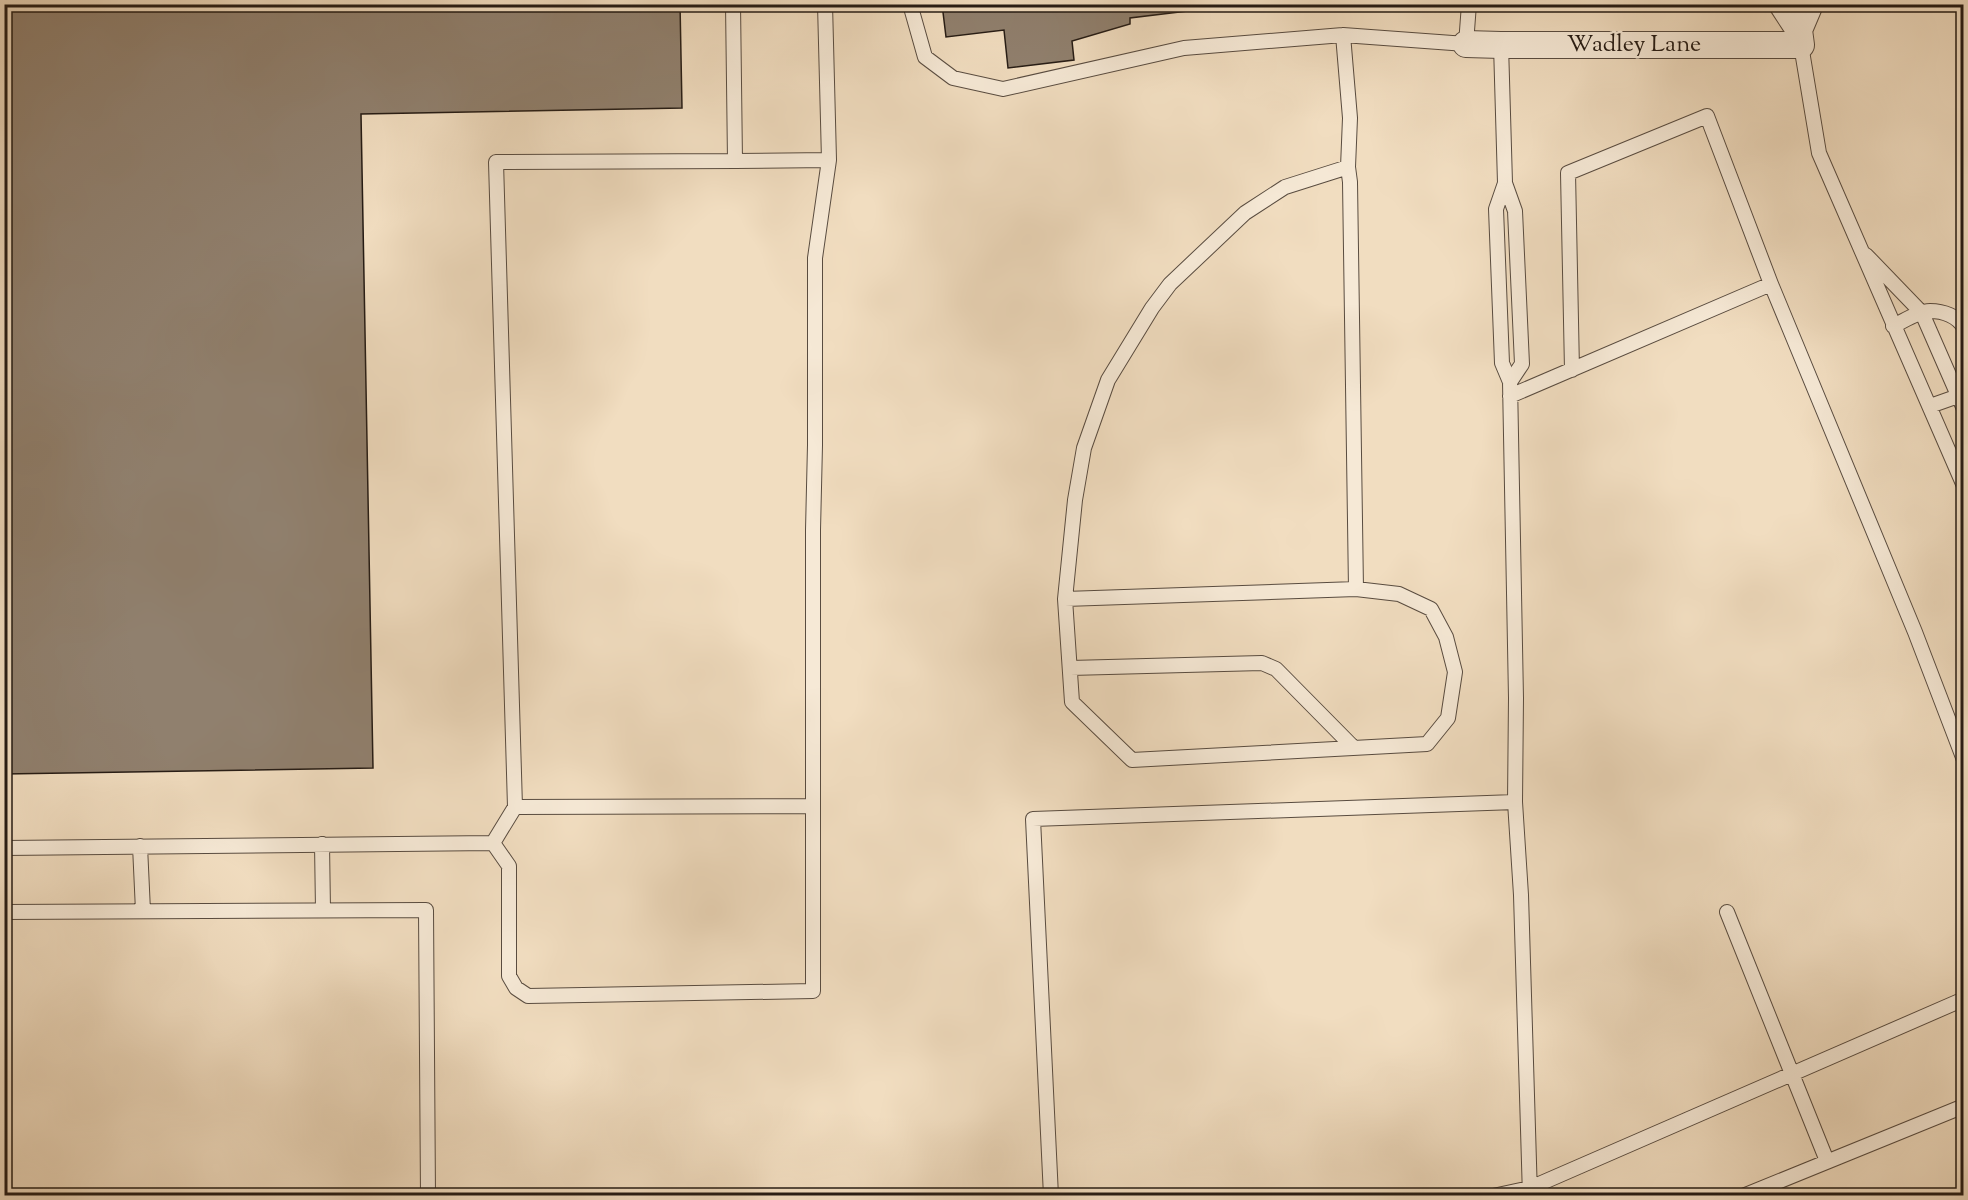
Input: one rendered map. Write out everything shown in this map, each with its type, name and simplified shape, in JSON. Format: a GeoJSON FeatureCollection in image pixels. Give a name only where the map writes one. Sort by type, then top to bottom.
{"type":"FeatureCollection","features":[{"type":"Feature","properties":{"kind":"street"},"geometry":{"type":"LineString","coordinates":[[1782,4],[1800,38]]}},
{"type":"Feature","properties":{"kind":"street"},"geometry":{"type":"LineString","coordinates":[[1800,38],[1810,4]]}},
{"type":"Feature","properties":{"kind":"street","name":"Wadley Lane"},"geometry":{"type":"LineString","coordinates":[[1466,44],[1800,38]]}},
{"type":"Feature","properties":{"kind":"lane"},"geometry":{"type":"LineString","coordinates":[[733,4],[735,161]]}},
{"type":"Feature","properties":{"kind":"lane"},"geometry":{"type":"LineString","coordinates":[[493,843],[510,866],[509,976],[516,988],[528,996],[813,991],[815,258],[829,160],[825,4]]}},
{"type":"Feature","properties":{"kind":"lane"},"geometry":{"type":"LineString","coordinates":[[910,4],[925,57],[953,78],[1003,89],[1184,48],[1343,35],[1466,44],[1468,4]]}},
{"type":"Feature","properties":{"kind":"lane"},"geometry":{"type":"LineString","coordinates":[[1343,35],[1350,118],[1348,167],[1356,589]]}},
{"type":"Feature","properties":{"kind":"lane"},"geometry":{"type":"LineString","coordinates":[[1800,38],[1819,153],[1964,486]]}},
{"type":"Feature","properties":{"kind":"lane"},"geometry":{"type":"LineString","coordinates":[[1501,45],[1505,183],[1515,212],[1522,364],[1510,389]]}},
{"type":"Feature","properties":{"kind":"lane"},"geometry":{"type":"LineString","coordinates":[[1572,370],[1568,173],[1707,116],[1772,284],[1915,632],[1964,760]]}},
{"type":"Feature","properties":{"kind":"lane"},"geometry":{"type":"LineString","coordinates":[[493,843],[515,807],[496,162],[829,160]]}},
{"type":"Feature","properties":{"kind":"lane"},"geometry":{"type":"LineString","coordinates":[[1065,599],[1356,589],[1399,594],[1431,609],[1446,638],[1455,672],[1448,718],[1427,744],[1132,760],[1072,702],[1065,599],[1075,500],[1084,448],[1108,380],[1152,308],[1170,284],[1245,213],[1285,187],[1348,167]]}},
{"type":"Feature","properties":{"kind":"lane"},"geometry":{"type":"LineString","coordinates":[[1505,183],[1496,210],[1502,363],[1510,389],[1516,698],[1515,802],[1521,907],[1530,1192]]}},
{"type":"Feature","properties":{"kind":"lane"},"geometry":{"type":"LineString","coordinates":[[1861,249],[1922,313],[1962,400],[1930,406]]}},
{"type":"Feature","properties":{"kind":"lane"},"geometry":{"type":"LineString","coordinates":[[1510,389],[1572,370],[1772,284]]}},
{"type":"Feature","properties":{"kind":"lane"},"geometry":{"type":"LineString","coordinates":[[1499,289],[1519,287]]}},
{"type":"Feature","properties":{"kind":"lane"},"geometry":{"type":"LineString","coordinates":[[1893,326],[1929,311],[1950,315],[1961,322],[1964,328]]}},
{"type":"Feature","properties":{"kind":"lane"},"geometry":{"type":"LineString","coordinates":[[1070,668],[1262,663],[1276,669],[1353,747]]}},
{"type":"Feature","properties":{"kind":"lane"},"geometry":{"type":"LineString","coordinates":[[1051,1196],[1033,819],[1515,802]]}},
{"type":"Feature","properties":{"kind":"lane"},"geometry":{"type":"LineString","coordinates":[[515,807],[813,806]]}},
{"type":"Feature","properties":{"kind":"lane"},"geometry":{"type":"LineString","coordinates":[[4,848],[493,843]]}},
{"type":"Feature","properties":{"kind":"lane"},"geometry":{"type":"LineString","coordinates":[[322,844],[323,910]]}},
{"type":"Feature","properties":{"kind":"lane"},"geometry":{"type":"LineString","coordinates":[[140,846],[143,911]]}},
{"type":"Feature","properties":{"kind":"lane"},"geometry":{"type":"LineString","coordinates":[[4,912],[426,909],[429,1196]]}},
{"type":"Feature","properties":{"kind":"lane"},"geometry":{"type":"LineString","coordinates":[[1727,912],[1827,1161]]}},
{"type":"Feature","properties":{"kind":"lane"},"geometry":{"type":"LineString","coordinates":[[1493,1196],[1530,1192],[1793,1073],[1964,999]]}},
{"type":"Feature","properties":{"kind":"lane"},"geometry":{"type":"LineString","coordinates":[[1743,1196],[1964,1106]]}},
{"type":"Feature","properties":{"kind":"building"},"geometry":{"type":"Polygon","coordinates":[[[4,4],[680,4],[682,108],[361,114],[373,768],[4,774],[4,4]]]}},
{"type":"Feature","properties":{"kind":"building"},"geometry":{"type":"Polygon","coordinates":[[[942,4],[1229,4],[1230,6],[1130,18],[1130,24],[1072,41],[1074,60],[1008,68],[1004,30],[946,37],[942,4]]]}}]}
